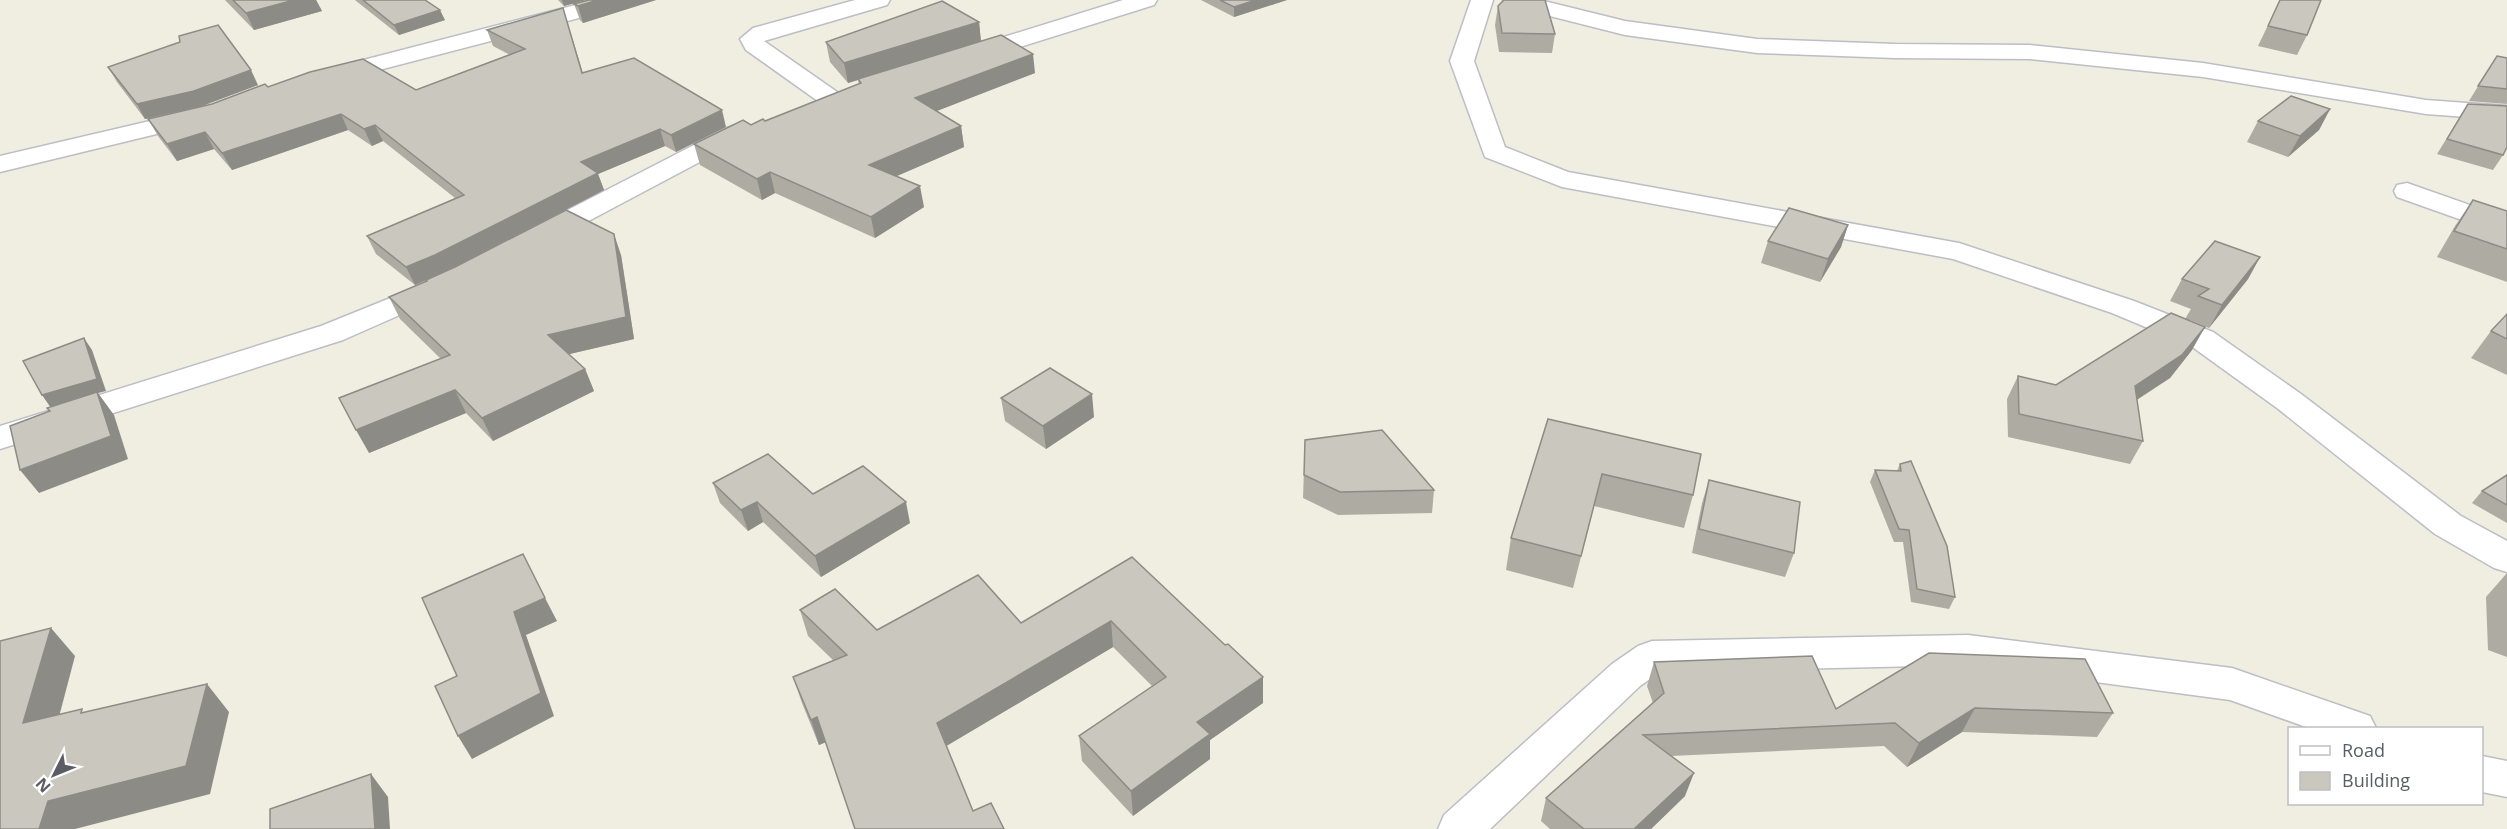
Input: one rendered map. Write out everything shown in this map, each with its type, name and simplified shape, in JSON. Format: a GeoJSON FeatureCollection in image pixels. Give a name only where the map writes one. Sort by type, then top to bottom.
{"type":"FeatureCollection","features":[{"type":"Feature","properties":{"kind":"street"},"geometry":{"type":"LineString","coordinates":[[312,81],[621,0]]}},
{"type":"Feature","properties":{"kind":"street"},"geometry":{"type":"LineString","coordinates":[[797,110],[842,95],[754,45],[752,39],[761,33],[879,0]]}},
{"type":"Feature","properties":{"kind":"street"},"geometry":{"type":"LineString","coordinates":[[944,63],[1146,0]]}},
{"type":"Feature","properties":{"kind":"street"},"geometry":{"type":"LineString","coordinates":[[1482,0],[1462,61],[1494,152],[1562,178],[1959,252],[2123,308],[2202,339],[2289,400],[2448,525],[2507,558]]}},
{"type":"Feature","properties":{"kind":"street"},"geometry":{"type":"LineString","coordinates":[[1514,0],[1625,28],[1757,46],[1895,51],[2030,52],[2203,70],[2426,107],[2507,113]]}},
{"type":"Feature","properties":{"kind":"street"},"geometry":{"type":"LineString","coordinates":[[2320,68],[2426,107]]}},
{"type":"Feature","properties":{"kind":"street"},"geometry":{"type":"LineString","coordinates":[[0,164],[223,109]]}},
{"type":"Feature","properties":{"kind":"street"},"geometry":{"type":"LineString","coordinates":[[515,249],[731,136],[764,122]]}},
{"type":"Feature","properties":{"kind":"street"},"geometry":{"type":"LineString","coordinates":[[2407,191],[2507,228]]}},
{"type":"Feature","properties":{"kind":"street"},"geometry":{"type":"LineString","coordinates":[[0,438],[332,333],[454,281]]}},
{"type":"Feature","properties":{"kind":"street"},"geometry":{"type":"LineString","coordinates":[[1460,829],[1626,675],[1652,657],[1968,650],[2232,684],[2350,727]]}},
{"type":"Feature","properties":{"kind":"street"},"geometry":{"type":"LineString","coordinates":[[2483,774],[2507,779]]}},
{"type":"Feature","properties":{"kind":"building"},"geometry":{"type":"Polygon","coordinates":[[[233,0],[294,0],[246,13],[233,0]]]}},
{"type":"Feature","properties":{"kind":"building"},"geometry":{"type":"Polygon","coordinates":[[[363,0],[425,0],[440,10],[394,25],[363,0]]]}},
{"type":"Feature","properties":{"kind":"building"},"geometry":{"type":"Polygon","coordinates":[[[598,0],[578,6],[574,4],[598,0]]]}},
{"type":"Feature","properties":{"kind":"building"},"geometry":{"type":"Polygon","coordinates":[[[1220,0],[1256,0],[1234,7],[1220,0]]]}},
{"type":"Feature","properties":{"kind":"building"},"geometry":{"type":"Polygon","coordinates":[[[1504,0],[1545,0],[1555,34],[1502,33],[1498,6],[1504,0]]]}},
{"type":"Feature","properties":{"kind":"building"},"geometry":{"type":"Polygon","coordinates":[[[2280,0],[2321,0],[2307,35],[2268,26],[2280,0]]]}},
{"type":"Feature","properties":{"kind":"building"},"geometry":{"type":"Polygon","coordinates":[[[942,1],[979,22],[844,63],[826,42],[942,1]]]}},
{"type":"Feature","properties":{"kind":"building"},"geometry":{"type":"Polygon","coordinates":[[[563,8],[582,73],[634,58],[722,110],[671,135],[660,129],[581,162],[598,173],[435,255],[406,267],[367,236],[464,195],[375,125],[364,129],[341,114],[222,153],[205,132],[167,144],[148,119],[212,104],[265,84],[268,87],[310,72],[363,59],[416,90],[525,49],[487,30],[563,8]]]}},
{"type":"Feature","properties":{"kind":"building"},"geometry":{"type":"Polygon","coordinates":[[[218,25],[251,70],[194,91],[137,104],[108,67],[180,42],[179,36],[218,25]]]}},
{"type":"Feature","properties":{"kind":"building"},"geometry":{"type":"Polygon","coordinates":[[[1001,35],[1033,54],[915,98],[961,126],[869,165],[920,186],[871,217],[770,172],[757,179],[694,144],[743,120],[751,125],[763,119],[765,121],[861,83],[858,79],[1001,35]]]}},
{"type":"Feature","properties":{"kind":"building"},"geometry":{"type":"Polygon","coordinates":[[[2497,56],[2507,58],[2507,89],[2478,86],[2497,56]]]}},
{"type":"Feature","properties":{"kind":"building"},"geometry":{"type":"Polygon","coordinates":[[[2291,96],[2330,109],[2300,136],[2258,121],[2291,96]]]}},
{"type":"Feature","properties":{"kind":"building"},"geometry":{"type":"Polygon","coordinates":[[[2468,104],[2507,106],[2507,147],[2503,155],[2447,139],[2468,104]]]}},
{"type":"Feature","properties":{"kind":"building"},"geometry":{"type":"Polygon","coordinates":[[[2473,200],[2507,211],[2507,249],[2454,231],[2473,200]]]}},
{"type":"Feature","properties":{"kind":"building"},"geometry":{"type":"Polygon","coordinates":[[[1789,208],[1848,225],[1828,259],[1768,241],[1789,208]]]}},
{"type":"Feature","properties":{"kind":"building"},"geometry":{"type":"Polygon","coordinates":[[[566,210],[614,234],[626,317],[548,335],[585,369],[482,418],[455,390],[356,430],[339,398],[450,355],[389,297],[427,281],[566,210]]]}},
{"type":"Feature","properties":{"kind":"building"},"geometry":{"type":"Polygon","coordinates":[[[2215,241],[2260,257],[2222,305],[2198,296],[2209,289],[2182,279],[2215,241]]]}},
{"type":"Feature","properties":{"kind":"building"},"geometry":{"type":"Polygon","coordinates":[[[2171,313],[2205,327],[2182,355],[2135,386],[2143,441],[2019,414],[2018,376],[2056,385],[2171,313]]]}},
{"type":"Feature","properties":{"kind":"building"},"geometry":{"type":"Polygon","coordinates":[[[2507,314],[2507,339],[2491,331],[2507,314]]]}},
{"type":"Feature","properties":{"kind":"building"},"geometry":{"type":"Polygon","coordinates":[[[84,338],[97,379],[42,395],[23,361],[84,338]]]}},
{"type":"Feature","properties":{"kind":"building"},"geometry":{"type":"Polygon","coordinates":[[[1050,368],[1092,394],[1043,426],[1001,398],[1050,368]]]}},
{"type":"Feature","properties":{"kind":"building"},"geometry":{"type":"Polygon","coordinates":[[[97,392],[111,436],[20,470],[10,426],[50,411],[47,408],[97,392]]]}},
{"type":"Feature","properties":{"kind":"building"},"geometry":{"type":"Polygon","coordinates":[[[1548,419],[1701,454],[1693,495],[1602,474],[1581,556],[1511,538],[1548,419]]]}},
{"type":"Feature","properties":{"kind":"building"},"geometry":{"type":"Polygon","coordinates":[[[1382,430],[1434,490],[1340,492],[1304,475],[1305,440],[1382,430]]]}},
{"type":"Feature","properties":{"kind":"building"},"geometry":{"type":"Polygon","coordinates":[[[768,454],[813,494],[863,466],[906,502],[815,556],[757,502],[741,510],[713,483],[768,454]]]}},
{"type":"Feature","properties":{"kind":"building"},"geometry":{"type":"Polygon","coordinates":[[[1911,461],[1947,546],[1955,597],[1917,589],[1909,530],[1899,529],[1875,470],[1901,471],[1900,464],[1911,461]]]}},
{"type":"Feature","properties":{"kind":"building"},"geometry":{"type":"Polygon","coordinates":[[[2507,475],[2507,505],[2482,491],[2507,475]]]}},
{"type":"Feature","properties":{"kind":"building"},"geometry":{"type":"Polygon","coordinates":[[[1709,480],[1800,502],[1794,553],[1699,529],[1709,480]]]}},
{"type":"Feature","properties":{"kind":"building"},"geometry":{"type":"Polygon","coordinates":[[[523,554],[545,598],[514,612],[541,693],[458,736],[435,686],[457,676],[422,598],[523,554]]]}},
{"type":"Feature","properties":{"kind":"building"},"geometry":{"type":"Polygon","coordinates":[[[1132,557],[1225,645],[1228,644],[1263,677],[1197,722],[1210,734],[1131,791],[1079,736],[1166,677],[1111,621],[937,723],[973,811],[991,803],[1004,829],[855,829],[817,717],[811,720],[793,677],[847,655],[800,610],[835,589],[877,630],[978,575],[1021,623],[1132,557]]]}},
{"type":"Feature","properties":{"kind":"building"},"geometry":{"type":"Polygon","coordinates":[[[51,628],[23,723],[82,709],[81,713],[207,684],[186,766],[48,801],[39,829],[0,829],[0,641],[51,628]]]}},
{"type":"Feature","properties":{"kind":"building"},"geometry":{"type":"Polygon","coordinates":[[[1929,653],[2085,659],[2113,713],[1975,708],[1919,743],[1895,723],[1643,735],[1694,773],[1634,829],[1584,829],[1546,798],[1664,693],[1654,662],[1812,656],[1836,709],[1929,653]]]}},
{"type":"Feature","properties":{"kind":"building"},"geometry":{"type":"Polygon","coordinates":[[[371,774],[375,829],[270,829],[270,809],[371,774]]]}}]}
